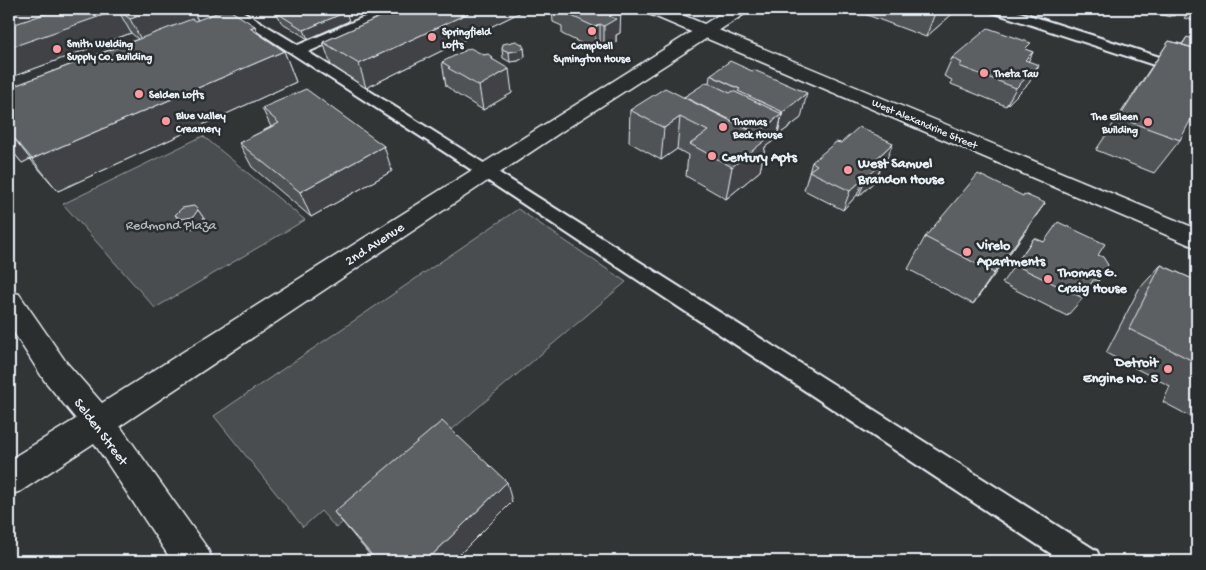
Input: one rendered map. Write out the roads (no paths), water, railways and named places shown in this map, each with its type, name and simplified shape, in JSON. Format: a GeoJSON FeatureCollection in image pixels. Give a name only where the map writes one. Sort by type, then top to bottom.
{"type":"FeatureCollection","features":[{"type":"Feature","properties":{"kind":"street","name":"West Alexandrine Street"},"geometry":{"type":"LineString","coordinates":[[653,9],[1197,239]]}},
{"type":"Feature","properties":{"kind":"street","name":"2nd Avenue"},"geometry":{"type":"LineString","coordinates":[[9,479],[99,423],[485,171],[740,9]]}},
{"type":"Feature","properties":{"kind":"street","name":"Selden Street"},"geometry":{"type":"LineString","coordinates":[[9,302],[55,371],[99,423],[194,561]]}},
{"type":"Feature","properties":{"kind":"lane"},"geometry":{"type":"LineString","coordinates":[[230,9],[485,171],[1087,561]]}},
{"type":"Feature","properties":{"kind":"lane"},"geometry":{"type":"LineString","coordinates":[[297,51],[394,9]]}},
{"type":"Feature","properties":{"kind":"lane"},"geometry":{"type":"LineString","coordinates":[[997,9],[1197,74]]}},
{"type":"Feature","properties":{"kind":"place","name":"Campbell Symington House"},"geometry":{"type":"Point","coordinates":[592,31]}},
{"type":"Feature","properties":{"kind":"place","name":"Springfield Lofts"},"geometry":{"type":"Point","coordinates":[432,37]}},
{"type":"Feature","properties":{"kind":"place","name":"Smith Welding Supply Co. Building"},"geometry":{"type":"Point","coordinates":[57,49]}},
{"type":"Feature","properties":{"kind":"place","name":"Theta Tau"},"geometry":{"type":"Point","coordinates":[984,73]}},
{"type":"Feature","properties":{"kind":"place","name":"Selden Lofts"},"geometry":{"type":"Point","coordinates":[139,94]}},
{"type":"Feature","properties":{"kind":"place","name":"Blue Valley Creamery"},"geometry":{"type":"Point","coordinates":[166,121]}},
{"type":"Feature","properties":{"kind":"place","name":"The Eileen Building"},"geometry":{"type":"Point","coordinates":[1148,122]}},
{"type":"Feature","properties":{"kind":"place","name":"Thomas Beck House"},"geometry":{"type":"Point","coordinates":[723,127]}},
{"type":"Feature","properties":{"kind":"place","name":"Century Apts"},"geometry":{"type":"Point","coordinates":[712,156]}},
{"type":"Feature","properties":{"kind":"place","name":"West Samuel Brandon House"},"geometry":{"type":"Point","coordinates":[848,170]}},
{"type":"Feature","properties":{"kind":"place","name":"Virelo Apartments"},"geometry":{"type":"Point","coordinates":[967,252]}},
{"type":"Feature","properties":{"kind":"place","name":"Thomas G. Craig House"},"geometry":{"type":"Point","coordinates":[1048,279]}},
{"type":"Feature","properties":{"kind":"place","name":"Detroit Engine No. 5"},"geometry":{"type":"Point","coordinates":[1168,369]}},
{"type":"Feature","properties":{"kind":"park label","name":"Redmond Plaza"},"geometry":{"type":"Point","coordinates":[171,224]}}]}
